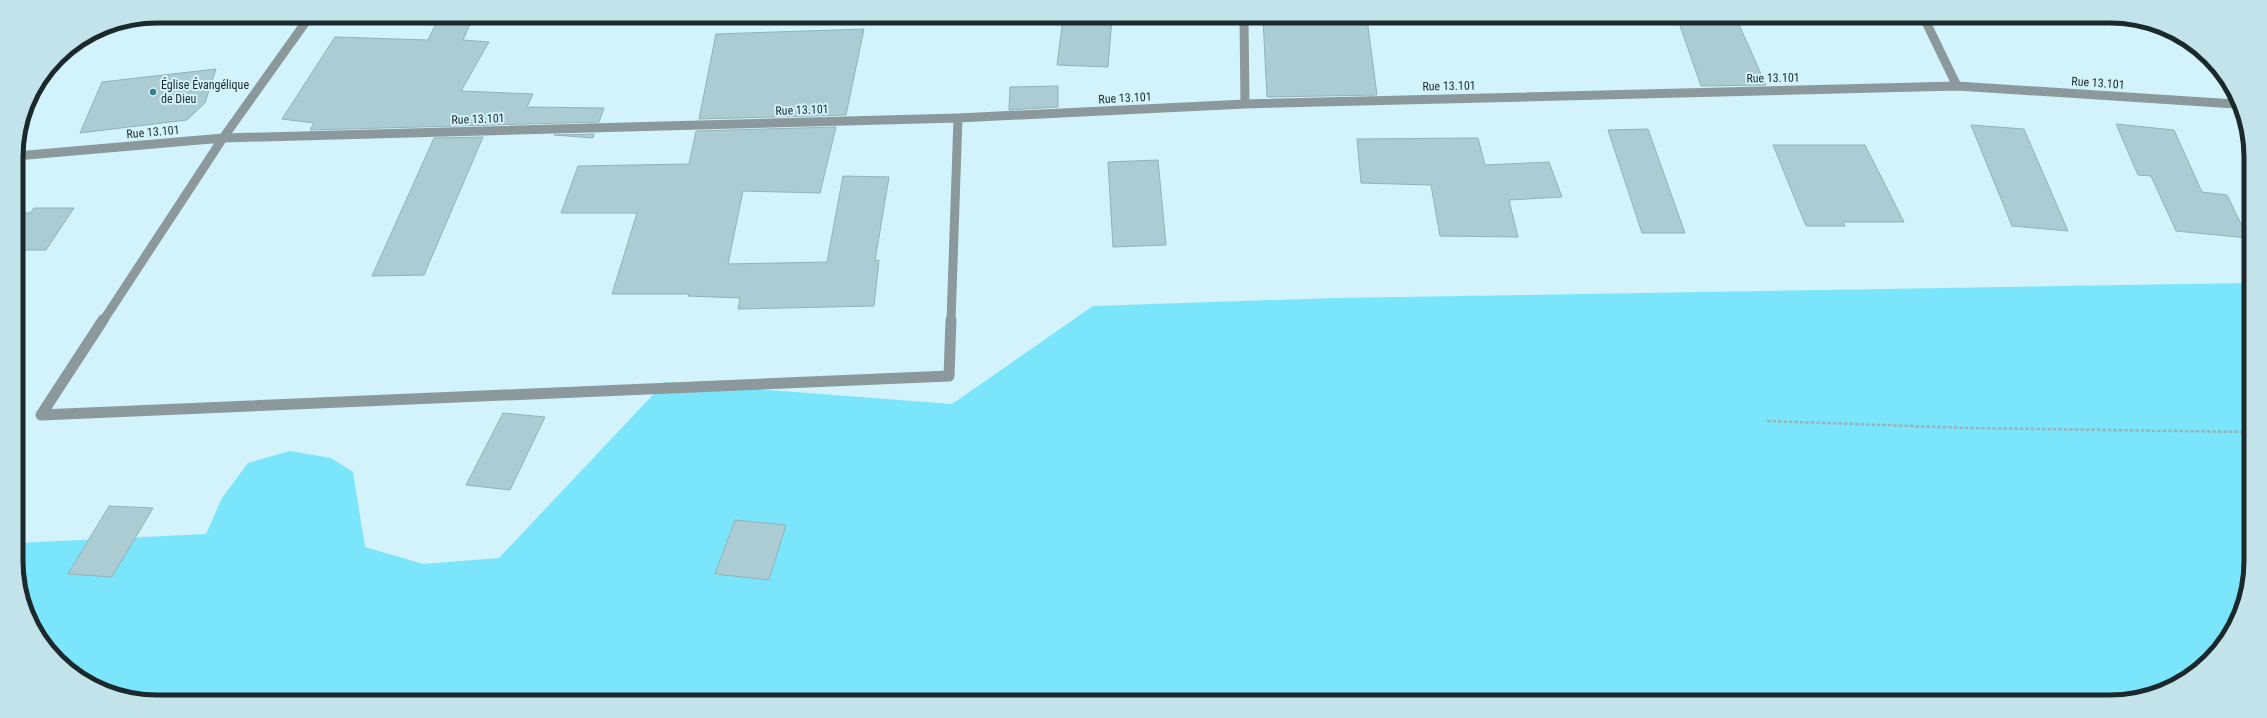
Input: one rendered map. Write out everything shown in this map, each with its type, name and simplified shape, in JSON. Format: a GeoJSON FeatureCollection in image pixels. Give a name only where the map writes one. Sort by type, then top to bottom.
{"type":"FeatureCollection","features":[{"type":"Feature","properties":{"kind":"street"},"geometry":{"type":"LineString","coordinates":[[305,23],[223,138],[41,415],[949,376],[958,118]]}},
{"type":"Feature","properties":{"kind":"street"},"geometry":{"type":"LineString","coordinates":[[1244,23],[1245,104]]}},
{"type":"Feature","properties":{"kind":"street"},"geometry":{"type":"LineString","coordinates":[[1926,23],[1957,86]]}},
{"type":"Feature","properties":{"kind":"street","name":"Rue 13.101"},"geometry":{"type":"LineString","coordinates":[[23,155],[223,138],[958,118],[1245,104],[1957,86],[2233,104]]}},
{"type":"Feature","properties":{"kind":"path"},"geometry":{"type":"LineString","coordinates":[[1767,421],[1977,428],[2244,432]]}},
{"type":"Feature","properties":{"kind":"shaded area"},"geometry":{"type":"Polygon","coordinates":[[[2244,283],[2244,561],[2243,578],[2234,612],[2211,649],[2191,667],[2169,681],[2153,688],[2118,695],[157,695],[140,694],[106,685],[90,677],[62,656],[37,620],[30,604],[26,587],[23,569],[23,543],[206,534],[222,498],[248,463],[290,451],[331,458],[353,472],[365,547],[423,564],[499,558],[665,382],[952,404],[1093,306],[1336,298],[2244,283]]]}},
{"type":"Feature","properties":{"kind":"building"},"geometry":{"type":"Polygon","coordinates":[[[436,23],[470,23],[463,40],[489,42],[461,91],[533,94],[527,107],[604,108],[599,122],[310,130],[314,123],[282,119],[335,37],[428,40],[436,23]]]}},
{"type":"Feature","properties":{"kind":"building"},"geometry":{"type":"Polygon","coordinates":[[[1062,23],[1112,23],[1108,67],[1057,65],[1062,23]]]}},
{"type":"Feature","properties":{"kind":"building"},"geometry":{"type":"Polygon","coordinates":[[[1263,23],[1368,23],[1377,95],[1267,97],[1263,23]]]}},
{"type":"Feature","properties":{"kind":"building"},"geometry":{"type":"Polygon","coordinates":[[[1679,23],[1738,23],[1766,85],[1701,86],[1679,23]]]}},
{"type":"Feature","properties":{"kind":"building"},"geometry":{"type":"Polygon","coordinates":[[[864,29],[846,115],[699,119],[716,34],[864,29]]]}},
{"type":"Feature","properties":{"kind":"building","name":"Église Évangélique de Dieu"},"geometry":{"type":"Polygon","coordinates":[[[216,69],[205,103],[187,120],[80,133],[102,82],[216,69]]]}},
{"type":"Feature","properties":{"kind":"building"},"geometry":{"type":"Polygon","coordinates":[[[1058,86],[1058,107],[1009,110],[1010,87],[1058,86]]]}},
{"type":"Feature","properties":{"kind":"building"},"geometry":{"type":"Polygon","coordinates":[[[2116,124],[2174,130],[2202,192],[2227,195],[2244,230],[2244,238],[2176,231],[2151,176],[2138,175],[2116,124]]]}},
{"type":"Feature","properties":{"kind":"building"},"geometry":{"type":"Polygon","coordinates":[[[1971,125],[2024,129],[2068,231],[2012,226],[1971,125]]]}},
{"type":"Feature","properties":{"kind":"building"},"geometry":{"type":"Polygon","coordinates":[[[836,127],[820,193],[743,191],[728,264],[827,262],[843,176],[889,177],[875,261],[879,260],[874,306],[738,309],[740,298],[688,296],[689,294],[612,294],[637,213],[561,213],[578,166],[689,164],[696,131],[836,127]]]}},
{"type":"Feature","properties":{"kind":"building"},"geometry":{"type":"Polygon","coordinates":[[[1648,129],[1685,233],[1642,233],[1608,130],[1648,129]]]}},
{"type":"Feature","properties":{"kind":"building"},"geometry":{"type":"Polygon","coordinates":[[[594,134],[593,138],[554,135],[594,134]]]}},
{"type":"Feature","properties":{"kind":"building"},"geometry":{"type":"Polygon","coordinates":[[[483,137],[424,275],[372,276],[434,138],[483,137]]]}},
{"type":"Feature","properties":{"kind":"building"},"geometry":{"type":"Polygon","coordinates":[[[1478,138],[1485,165],[1549,162],[1562,197],[1509,200],[1518,237],[1440,236],[1431,185],[1361,183],[1357,139],[1478,138]]]}},
{"type":"Feature","properties":{"kind":"building"},"geometry":{"type":"Polygon","coordinates":[[[1773,145],[1865,145],[1904,222],[1843,222],[1845,226],[1806,226],[1773,145]]]}},
{"type":"Feature","properties":{"kind":"building"},"geometry":{"type":"Polygon","coordinates":[[[1158,160],[1166,245],[1113,247],[1108,162],[1158,160]]]}},
{"type":"Feature","properties":{"kind":"building"},"geometry":{"type":"Polygon","coordinates":[[[34,208],[74,208],[46,250],[23,250],[23,213],[30,213],[34,208]]]}},
{"type":"Feature","properties":{"kind":"building"},"geometry":{"type":"Polygon","coordinates":[[[503,413],[545,417],[510,490],[466,485],[503,413]]]}},
{"type":"Feature","properties":{"kind":"building"},"geometry":{"type":"Polygon","coordinates":[[[109,506],[153,508],[112,577],[68,574],[109,506]]]}},
{"type":"Feature","properties":{"kind":"building"},"geometry":{"type":"Polygon","coordinates":[[[735,520],[786,525],[769,580],[715,574],[735,520]]]}},
{"type":"Feature","properties":{"kind":"place","name":"Église Évangélique de Dieu"},"geometry":{"type":"Point","coordinates":[153,92]}}]}
